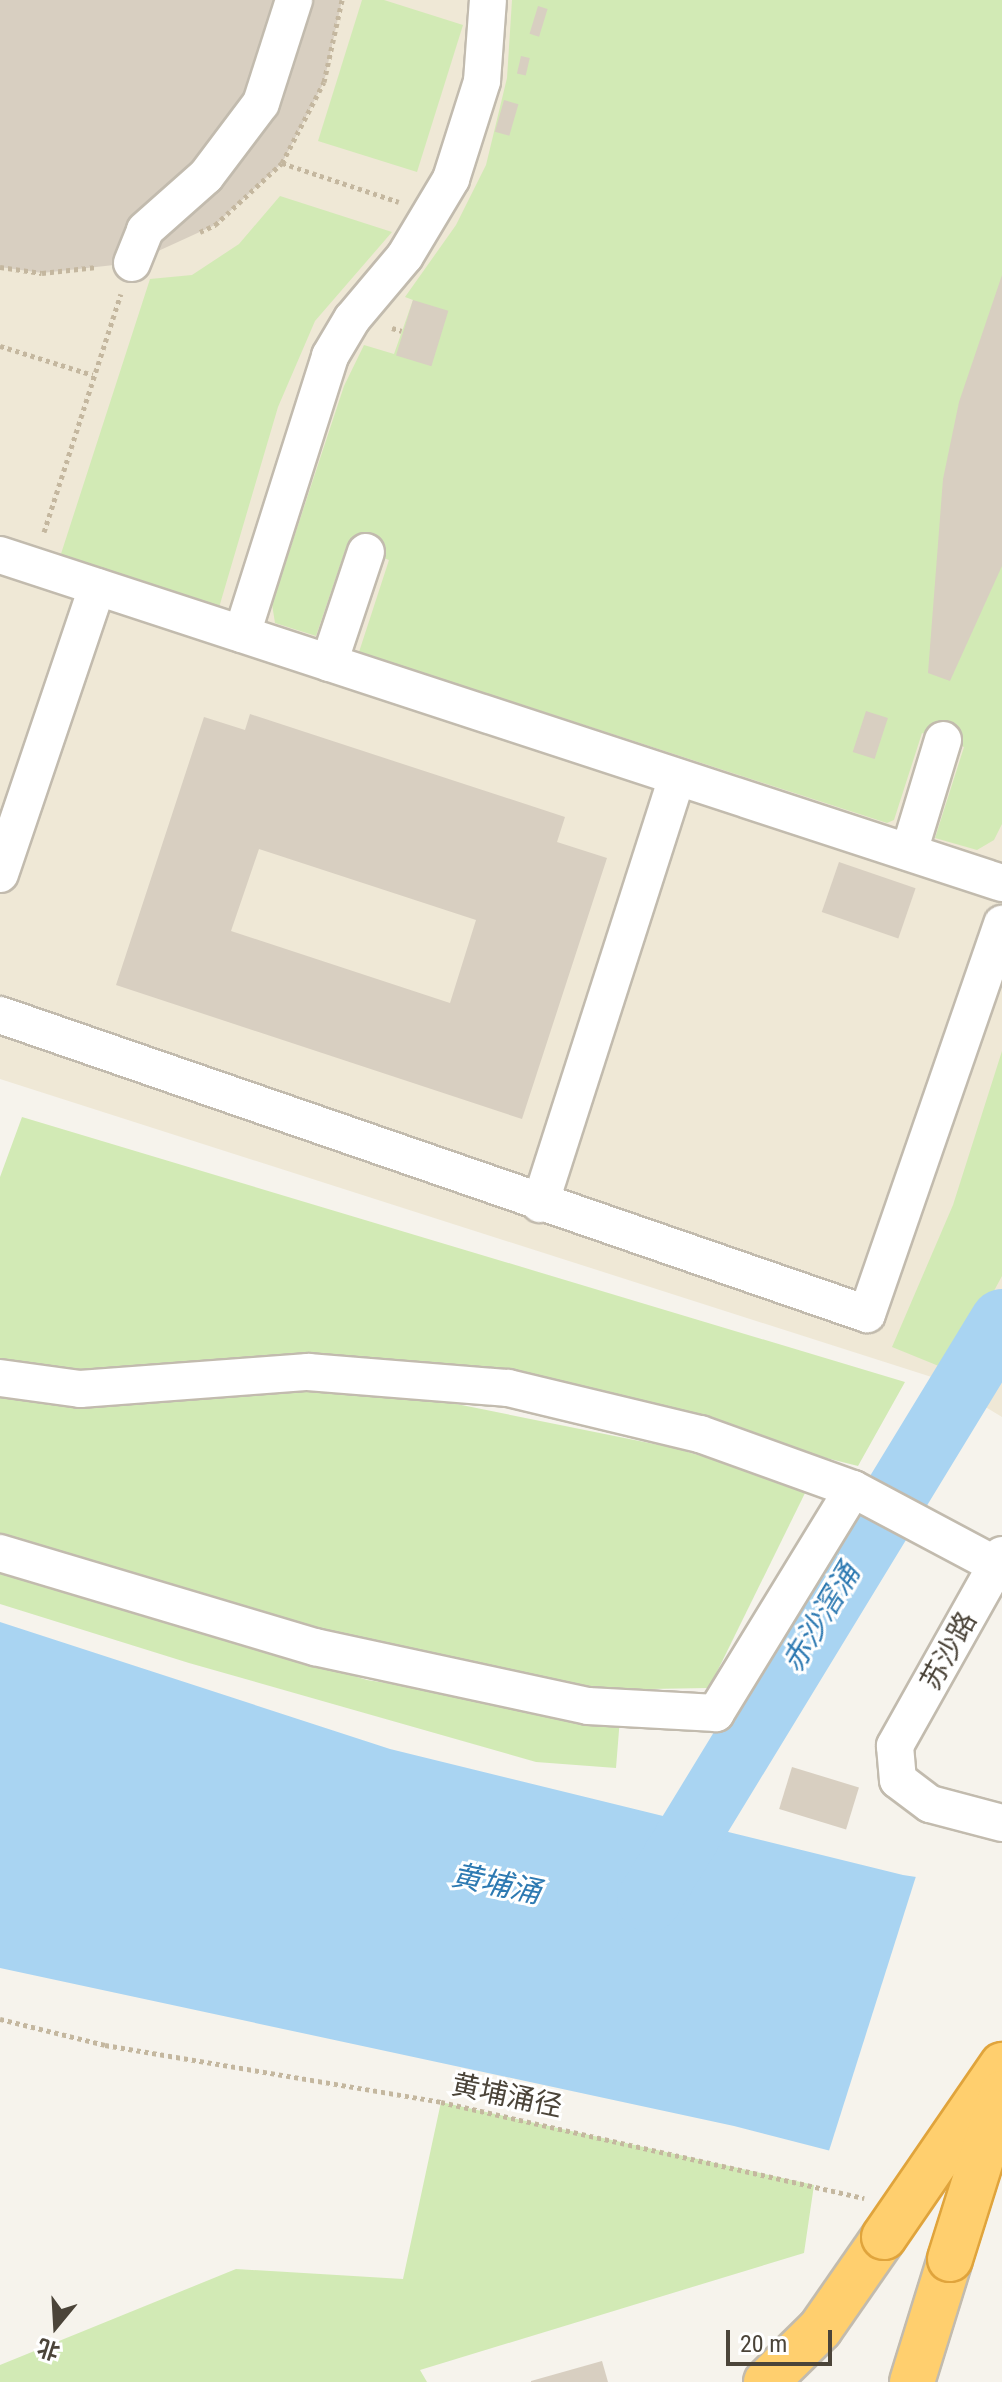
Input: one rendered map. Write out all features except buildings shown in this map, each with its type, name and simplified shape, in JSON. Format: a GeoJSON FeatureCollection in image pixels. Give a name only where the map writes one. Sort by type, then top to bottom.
{"type":"FeatureCollection","features":[{"type":"Feature","properties":{"kind":"highway"},"geometry":{"type":"LineString","coordinates":[[766,2382],[820,2329],[877,2218],[1002,2065]]}},
{"type":"Feature","properties":{"kind":"highway"},"geometry":{"type":"LineString","coordinates":[[912,2382],[1002,2093]]}},
{"type":"Feature","properties":{"kind":"street"},"geometry":{"type":"LineString","coordinates":[[132,263],[145,230],[206,176],[261,103],[294,0]]}},
{"type":"Feature","properties":{"kind":"street"},"geometry":{"type":"LineString","coordinates":[[242,634],[330,356],[451,179],[482,81],[488,0]]}},
{"type":"Feature","properties":{"kind":"street"},"geometry":{"type":"LineString","coordinates":[[329,663],[366,552]]}},
{"type":"Feature","properties":{"kind":"street"},"geometry":{"type":"LineString","coordinates":[[17,561],[1002,883]]}},
{"type":"Feature","properties":{"kind":"street"},"geometry":{"type":"LineString","coordinates":[[0,874],[97,587]]}},
{"type":"Feature","properties":{"kind":"street"},"geometry":{"type":"LineString","coordinates":[[909,852],[943,740]]}},
{"type":"Feature","properties":{"kind":"street"},"geometry":{"type":"LineString","coordinates":[[540,1204],[677,777]]}},
{"type":"Feature","properties":{"kind":"street"},"geometry":{"type":"LineString","coordinates":[[0,1015],[540,1204],[867,1314],[1002,924]]}},
{"type":"Feature","properties":{"kind":"street"},"geometry":{"type":"LineString","coordinates":[[0,1378],[80,1389],[308,1372],[508,1388],[700,1434],[853,1489],[999,1560]]}},
{"type":"Feature","properties":{"kind":"street"},"geometry":{"type":"LineString","coordinates":[[0,1553],[330,1650],[588,1706],[716,1713],[853,1489]]}},
{"type":"Feature","properties":{"kind":"street","name":"苏沙路"},"geometry":{"type":"LineString","coordinates":[[999,1560],[895,1746],[898,1780],[930,1804],[1002,1823]]}},
{"type":"Feature","properties":{"kind":"path"},"geometry":{"type":"LineString","coordinates":[[282,163],[430,213]]}},
{"type":"Feature","properties":{"kind":"path"},"geometry":{"type":"LineString","coordinates":[[17,561],[93,375],[132,263]]}},
{"type":"Feature","properties":{"kind":"path"},"geometry":{"type":"LineString","coordinates":[[0,346],[93,375]]}},
{"type":"Feature","properties":{"kind":"path","name":"黄埔涌径"},"geometry":{"type":"LineString","coordinates":[[0,2019],[105,2045],[441,2102],[877,2218]]}},
{"type":"Feature","properties":{"kind":"shaded area"},"geometry":{"type":"Polygon","coordinates":[[[0,0],[1002,0],[1002,1417],[941,1380],[0,1079],[0,0]]]}},
{"type":"Feature","properties":{"kind":"green space"},"geometry":{"type":"Polygon","coordinates":[[[362,0],[384,0],[463,25],[417,172],[318,141],[362,0]]]}},
{"type":"Feature","properties":{"kind":"green space"},"geometry":{"type":"Polygon","coordinates":[[[512,0],[1002,0],[1002,824],[994,840],[977,850],[935,838],[964,747],[922,733],[894,820],[887,823],[359,652],[389,560],[347,545],[316,636],[275,623],[272,604],[344,386],[364,345],[394,354],[413,300],[405,297],[456,225],[486,165],[507,78],[512,0]]]}},
{"type":"Feature","properties":{"kind":"green space"},"geometry":{"type":"Polygon","coordinates":[[[280,196],[392,232],[315,321],[278,407],[218,611],[59,560],[150,279],[192,275],[239,244],[280,196]]]}},
{"type":"Feature","properties":{"kind":"green space"},"geometry":{"type":"Polygon","coordinates":[[[1002,1051],[1002,1276],[951,1371],[892,1347],[953,1205],[1002,1051]]]}},
{"type":"Feature","properties":{"kind":"green space"},"geometry":{"type":"Polygon","coordinates":[[[22,1117],[905,1382],[858,1466],[501,1377],[75,1375],[0,1359],[0,1177],[22,1117]]]}},
{"type":"Feature","properties":{"kind":"green space"},"geometry":{"type":"Polygon","coordinates":[[[387,1390],[674,1448],[808,1487],[709,1688],[590,1690],[314,1639],[0,1543],[0,1394],[387,1390]]]}},
{"type":"Feature","properties":{"kind":"green space"},"geometry":{"type":"Polygon","coordinates":[[[0,1566],[367,1680],[620,1718],[616,1768],[536,1762],[189,1663],[0,1604],[0,1566]]]}},
{"type":"Feature","properties":{"kind":"green space"},"geometry":{"type":"Polygon","coordinates":[[[441,2102],[814,2185],[804,2253],[420,2370],[427,2382],[0,2382],[0,2365],[236,2269],[403,2279],[441,2102]]]}},
{"type":"Feature","properties":{"kind":"water","name":"黄埔涌"},"geometry":{"type":"Polygon","coordinates":[[[0,1622],[390,1749],[903,1875],[1002,1890],[1002,2195],[734,2126],[0,1968],[0,1622]]]}},
{"type":"Feature","properties":{"kind":"pier"},"geometry":{"type":"Polygon","coordinates":[[[917,1873],[1002,1886],[1002,2199],[828,2154],[917,1873]]]}},
{"type":"Feature","properties":{"kind":"waterway","name":"赤沙滘涌"},"geometry":{"type":"LineString","coordinates":[[649,1900],[1002,1321]]}}]}
